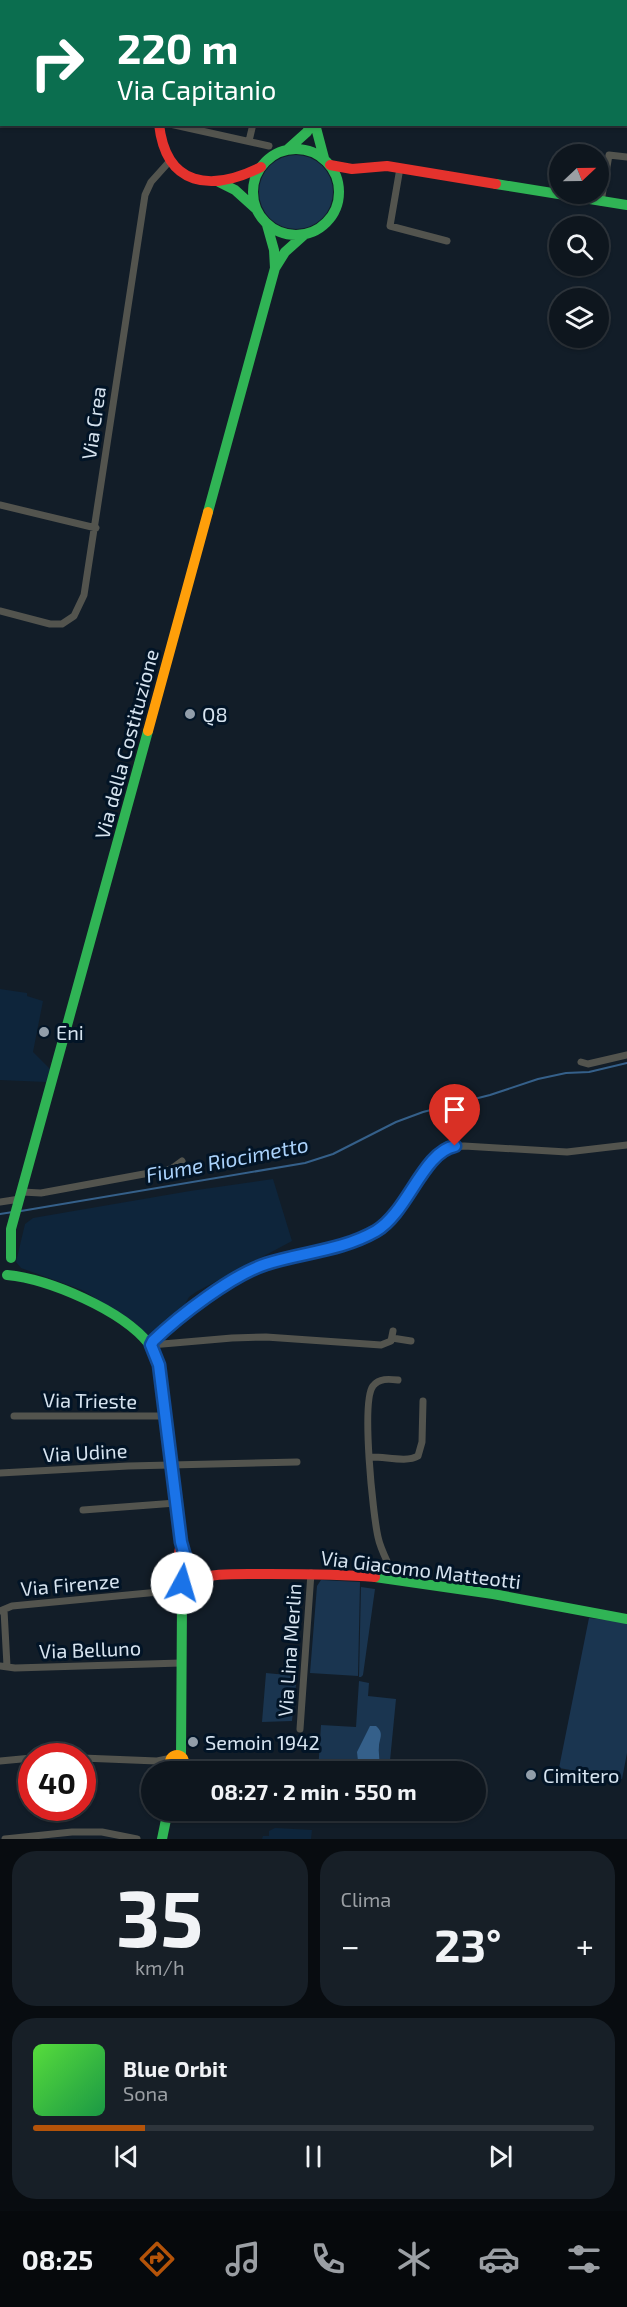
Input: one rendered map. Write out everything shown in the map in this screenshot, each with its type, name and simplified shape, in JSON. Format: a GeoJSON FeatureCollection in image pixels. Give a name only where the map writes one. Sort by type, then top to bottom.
{"type":"FeatureCollection","features":[{"type":"Feature","properties":{"kind":"street"},"geometry":{"type":"LineString","coordinates":[[159,126],[161,147],[168,163],[184,174],[216,181],[235,190],[255,208],[267,224],[284,234],[304,235],[317,231],[336,210],[340,194],[347,182],[364,169]]}},
{"type":"Feature","properties":{"kind":"street"},"geometry":{"type":"LineString","coordinates":[[179,126],[269,146]]}},
{"type":"Feature","properties":{"kind":"street"},"geometry":{"type":"LineString","coordinates":[[249,141],[253,126]]}},
{"type":"Feature","properties":{"kind":"street"},"geometry":{"type":"LineString","coordinates":[[288,150],[311,126]]}},
{"type":"Feature","properties":{"kind":"street"},"geometry":{"type":"LineString","coordinates":[[314,126],[327,162],[337,177],[340,194]]}},
{"type":"Feature","properties":{"kind":"street"},"geometry":{"type":"LineString","coordinates":[[216,181],[242,177],[261,166],[275,154],[288,150],[308,150],[341,169],[364,169],[376,166],[400,168],[549,193]]}},
{"type":"Feature","properties":{"kind":"street"},"geometry":{"type":"LineString","coordinates":[[609,155],[627,158]]}},
{"type":"Feature","properties":{"kind":"street","name":"Via Crea"},"geometry":{"type":"LineString","coordinates":[[0,611],[50,624],[62,624],[70,620],[80,607],[96,528],[145,195],[151,182],[168,163]]}},
{"type":"Feature","properties":{"kind":"street"},"geometry":{"type":"LineString","coordinates":[[255,208],[253,188],[261,166]]}},
{"type":"Feature","properties":{"kind":"street"},"geometry":{"type":"LineString","coordinates":[[400,168],[390,226],[447,241]]}},
{"type":"Feature","properties":{"kind":"street"},"geometry":{"type":"LineString","coordinates":[[609,203],[627,205]]}},
{"type":"Feature","properties":{"kind":"street","name":"Via della Costituzione"},"geometry":{"type":"LineString","coordinates":[[267,224],[274,250],[275,268]]}},
{"type":"Feature","properties":{"kind":"street","name":"Via della Costituzione"},"geometry":{"type":"LineString","coordinates":[[11,1260],[13,1224],[275,268],[285,252],[304,235]]}},
{"type":"Feature","properties":{"kind":"street"},"geometry":{"type":"LineString","coordinates":[[0,505],[96,528]]}},
{"type":"Feature","properties":{"kind":"street"},"geometry":{"type":"LineString","coordinates":[[581,1062],[588,1064],[627,1055]]}},
{"type":"Feature","properties":{"kind":"street"},"geometry":{"type":"LineString","coordinates":[[151,1345],[181,1316],[251,1270],[275,1261],[339,1247],[362,1238],[385,1225],[401,1207],[436,1155],[448,1147],[567,1152],[627,1145]]}},
{"type":"Feature","properties":{"kind":"street"},"geometry":{"type":"LineString","coordinates":[[0,1202],[171,1169],[182,1161]]}},
{"type":"Feature","properties":{"kind":"street","name":"Via della Costituzione"},"geometry":{"type":"LineString","coordinates":[[0,1247],[13,1224]]}},
{"type":"Feature","properties":{"kind":"street"},"geometry":{"type":"LineString","coordinates":[[0,1247],[27,1278]]}},
{"type":"Feature","properties":{"kind":"street"},"geometry":{"type":"LineString","coordinates":[[3,1278],[10,1270],[11,1260]]}},
{"type":"Feature","properties":{"kind":"street"},"geometry":{"type":"LineString","coordinates":[[3,1278],[27,1278],[87,1300],[127,1325],[151,1345],[159,1365],[184,1580],[181,1663],[182,1739],[177,1761]]}},
{"type":"Feature","properties":{"kind":"street"},"geometry":{"type":"LineString","coordinates":[[151,1345],[266,1337],[381,1345],[388,1343],[393,1334],[411,1341]]}},
{"type":"Feature","properties":{"kind":"street"},"geometry":{"type":"LineString","coordinates":[[394,1580],[378,1538],[369,1457],[369,1395],[372,1388],[382,1380],[398,1380]]}},
{"type":"Feature","properties":{"kind":"street"},"geometry":{"type":"LineString","coordinates":[[369,1457],[409,1459],[418,1456],[422,1442],[423,1401]]}},
{"type":"Feature","properties":{"kind":"street","name":"Via Trieste"},"geometry":{"type":"LineString","coordinates":[[15,1416],[165,1416]]}},
{"type":"Feature","properties":{"kind":"street","name":"Via Udine"},"geometry":{"type":"LineString","coordinates":[[0,1473],[297,1462]]}},
{"type":"Feature","properties":{"kind":"street"},"geometry":{"type":"LineString","coordinates":[[83,1510],[176,1503]]}},
{"type":"Feature","properties":{"kind":"street","name":"Via Giacomo Matteotti"},"geometry":{"type":"LineString","coordinates":[[184,1580],[210,1576],[311,1573],[363,1576],[534,1602],[627,1619]]}},
{"type":"Feature","properties":{"kind":"street","name":"Via Lina Merlin"},"geometry":{"type":"LineString","coordinates":[[300,1728],[311,1573]]}},
{"type":"Feature","properties":{"kind":"street","name":"Via Firenze"},"geometry":{"type":"LineString","coordinates":[[2,1611],[12,1606],[184,1580]]}},
{"type":"Feature","properties":{"kind":"street"},"geometry":{"type":"LineString","coordinates":[[2,1611],[4,1666]]}},
{"type":"Feature","properties":{"kind":"street","name":"Via Belluno"},"geometry":{"type":"LineString","coordinates":[[4,1666],[181,1663]]}},
{"type":"Feature","properties":{"kind":"street"},"geometry":{"type":"LineString","coordinates":[[0,1761],[18,1759]]}},
{"type":"Feature","properties":{"kind":"street"},"geometry":{"type":"LineString","coordinates":[[96,1759],[157,1761]]}},
{"type":"Feature","properties":{"kind":"street"},"geometry":{"type":"LineString","coordinates":[[162,1839],[166,1821]]}},
{"type":"Feature","properties":{"kind":"street"},"geometry":{"type":"LineString","coordinates":[[5,1839],[102,1832],[137,1839]]}},
{"type":"Feature","properties":{"kind":"shaded area"},"geometry":{"type":"Polygon","coordinates":[[[296,155],[310,158],[322,166],[330,178],[333,192],[330,206],[322,218],[310,226],[296,229],[282,226],[270,218],[262,206],[259,192],[262,178],[270,166],[282,158],[296,155]]]}},
{"type":"Feature","properties":{"kind":"shaded area"},"geometry":{"type":"Polygon","coordinates":[[[0,989],[27,993],[27,996],[43,1001],[33,1052],[50,1069],[46,1082],[0,1080],[0,989]]]}},
{"type":"Feature","properties":{"kind":"shaded area"},"geometry":{"type":"Polygon","coordinates":[[[273,1179],[292,1241],[196,1292],[189,1297],[180,1313],[153,1336],[146,1334],[134,1322],[82,1290],[21,1268],[16,1262],[25,1224],[33,1218],[273,1179]]]}},
{"type":"Feature","properties":{"kind":"shaded area"},"geometry":{"type":"Polygon","coordinates":[[[321,1580],[360,1582],[358,1676],[310,1673],[317,1586],[321,1580]]]}},
{"type":"Feature","properties":{"kind":"shaded area"},"geometry":{"type":"Polygon","coordinates":[[[361,1587],[375,1589],[363,1675],[359,1677],[361,1587]]]}},
{"type":"Feature","properties":{"kind":"shaded area"},"geometry":{"type":"Polygon","coordinates":[[[589,1618],[627,1622],[627,1753],[622,1779],[559,1768],[589,1618]]]}},
{"type":"Feature","properties":{"kind":"shaded area"},"geometry":{"type":"Polygon","coordinates":[[[266,1673],[297,1676],[292,1721],[262,1722],[266,1673]]]}},
{"type":"Feature","properties":{"kind":"shaded area"},"geometry":{"type":"Polygon","coordinates":[[[359,1681],[369,1683],[368,1696],[396,1699],[390,1761],[319,1761],[321,1725],[356,1727],[359,1681]]]}},
{"type":"Feature","properties":{"kind":"shaded area"},"geometry":{"type":"Polygon","coordinates":[[[370,1726],[376,1726],[381,1733],[379,1761],[358,1761],[357,1752],[370,1726]]]}},
{"type":"Feature","properties":{"kind":"shaded area"},"geometry":{"type":"Polygon","coordinates":[[[275,1828],[312,1830],[311,1839],[262,1839],[263,1836],[269,1836],[269,1831],[275,1828]]]}},
{"type":"Feature","properties":{"kind":"waterway","name":"Fiume Riocimetto"},"geometry":{"type":"LineString","coordinates":[[21,1211],[305,1163],[333,1154],[396,1122],[423,1112],[490,1095],[538,1079],[566,1073],[589,1072],[627,1063]]}},
{"type":"Feature","properties":{"kind":"waterway","name":"Fiume Riocimetto"},"geometry":{"type":"LineString","coordinates":[[0,1214],[13,1212]]}},
{"type":"Feature","properties":{"kind":"traffic: fast"},"geometry":{"type":"LineString","coordinates":[[288,149],[307,132],[310,126]]}},
{"type":"Feature","properties":{"kind":"traffic: fast"},"geometry":{"type":"LineString","coordinates":[[316,126],[324,158]]}},
{"type":"Feature","properties":{"kind":"traffic: fast"},"geometry":{"type":"LineString","coordinates":[[288,149],[304,149],[327,161],[336,175],[339,192],[336,209],[327,223],[304,235],[288,235],[272,228],[260,216],[253,200],[253,184],[260,168],[272,156],[288,149]]}},
{"type":"Feature","properties":{"kind":"traffic: fast"},"geometry":{"type":"LineString","coordinates":[[219,182],[235,190],[255,208]]}},
{"type":"Feature","properties":{"kind":"traffic: fast"},"geometry":{"type":"LineString","coordinates":[[496,184],[627,205]]}},
{"type":"Feature","properties":{"kind":"traffic: fast"},"geometry":{"type":"LineString","coordinates":[[267,225],[274,250],[275,268]]}},
{"type":"Feature","properties":{"kind":"traffic: fast"},"geometry":{"type":"LineString","coordinates":[[208,512],[275,268],[285,252],[304,235]]}},
{"type":"Feature","properties":{"kind":"traffic: fast"},"geometry":{"type":"LineString","coordinates":[[11,1258],[11,1229],[148,731]]}},
{"type":"Feature","properties":{"kind":"traffic: fast"},"geometry":{"type":"LineString","coordinates":[[7,1275],[43,1283],[84,1298],[121,1319],[137,1331],[153,1349],[159,1365],[181,1542],[191,1574],[189,1579]]}},
{"type":"Feature","properties":{"kind":"traffic: fast"},"geometry":{"type":"LineString","coordinates":[[375,1577],[493,1594],[627,1619]]}},
{"type":"Feature","properties":{"kind":"traffic: fast"},"geometry":{"type":"LineString","coordinates":[[177,1581],[182,1601],[181,1757]]}},
{"type":"Feature","properties":{"kind":"traffic: fast"},"geometry":{"type":"LineString","coordinates":[[162,1839],[166,1821]]}},
{"type":"Feature","properties":{"kind":"traffic: slow"},"geometry":{"type":"LineString","coordinates":[[148,731],[208,512]]}},
{"type":"Feature","properties":{"kind":"traffic: slow"},"geometry":{"type":"LineString","coordinates":[[177,1755],[182,1757],[184,1762],[182,1767],[177,1769],[172,1767],[170,1762],[172,1757],[177,1755]]}},
{"type":"Feature","properties":{"kind":"traffic: jam"},"geometry":{"type":"LineString","coordinates":[[159,126],[163,145],[171,161],[181,172],[194,179],[225,180],[261,167]]}},
{"type":"Feature","properties":{"kind":"traffic: jam"},"geometry":{"type":"LineString","coordinates":[[330,165],[352,169],[387,166],[496,184]]}},
{"type":"Feature","properties":{"kind":"traffic: jam"},"geometry":{"type":"LineString","coordinates":[[181,1542],[175,1576],[177,1581],[182,1583],[214,1575],[236,1574],[322,1574],[375,1577]]}},
{"type":"Feature","properties":{"kind":"place","name":"Q8"},"geometry":{"type":"Point","coordinates":[190,714]}},
{"type":"Feature","properties":{"kind":"place","name":"Eni"},"geometry":{"type":"Point","coordinates":[44,1032]}},
{"type":"Feature","properties":{"kind":"place","name":"Semoin 1942"},"geometry":{"type":"Point","coordinates":[193,1742]}},
{"type":"Feature","properties":{"kind":"place","name":"Cimitero"},"geometry":{"type":"Point","coordinates":[531,1775]}},
{"type":"Feature","properties":{"kind":"route"},"geometry":{"type":"LineString","coordinates":[[182,1583],[189,1580],[190,1572],[184,1559],[181,1542],[159,1365],[151,1345],[153,1341],[181,1316],[251,1270],[275,1261],[332,1249],[375,1232],[385,1225],[401,1207],[436,1155],[448,1147],[455,1146]]}}]}
